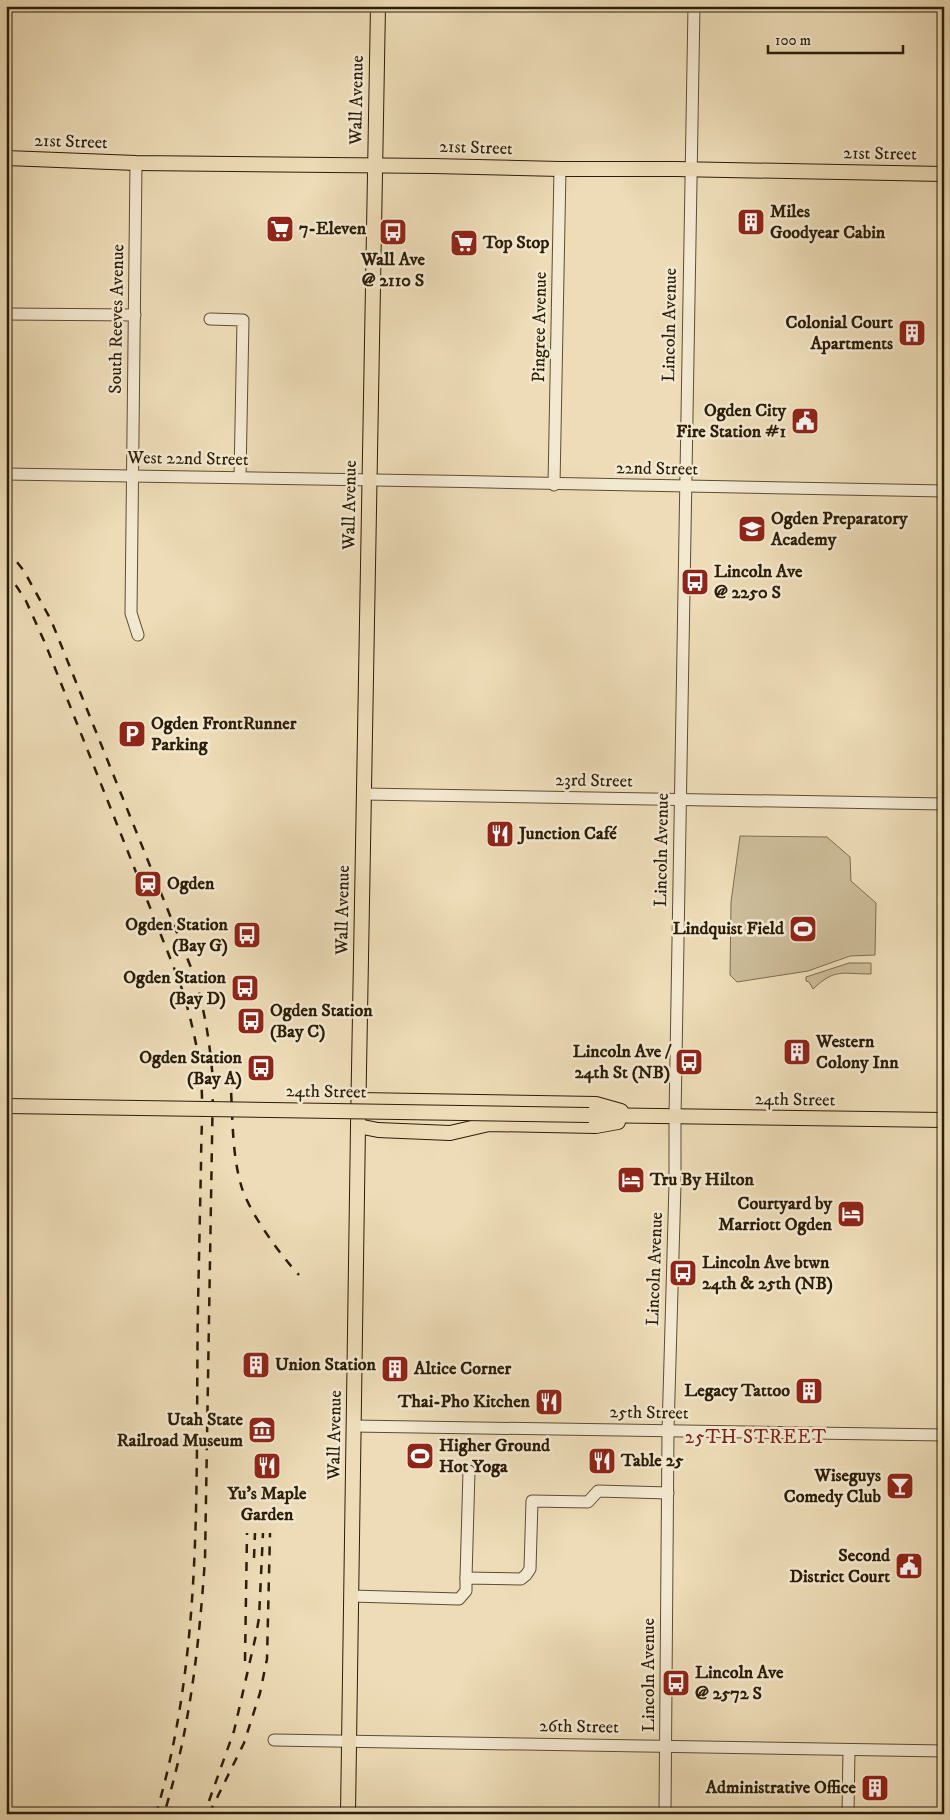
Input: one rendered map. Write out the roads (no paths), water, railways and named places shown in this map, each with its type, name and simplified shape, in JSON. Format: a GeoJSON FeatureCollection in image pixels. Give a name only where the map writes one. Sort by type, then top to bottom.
{"type":"FeatureCollection","features":[{"type":"Feature","properties":{"kind":"main road","name":"Wall Avenue"},"geometry":{"type":"LineString","coordinates":[[348,1814],[378,6]]}},
{"type":"Feature","properties":{"kind":"main road","name":"21st Street"},"geometry":{"type":"LineString","coordinates":[[6,158],[136,163],[944,174]]}},
{"type":"Feature","properties":{"kind":"main road","name":"24th Street"},"geometry":{"type":"LineString","coordinates":[[359,1100],[596,1104],[646,1117]]}},
{"type":"Feature","properties":{"kind":"main road","name":"24th Street"},"geometry":{"type":"LineString","coordinates":[[6,1106],[944,1120]]}},
{"type":"Feature","properties":{"kind":"main road","name":"24th Street"},"geometry":{"type":"LineString","coordinates":[[358,1126],[378,1130],[450,1132],[489,1124],[596,1126],[646,1117]]}},
{"type":"Feature","properties":{"kind":"street","name":"Lincoln Avenue"},"geometry":{"type":"LineString","coordinates":[[665,1814],[668,1431],[675,1191],[674,1117],[694,6]]}},
{"type":"Feature","properties":{"kind":"street","name":"South Reeves Avenue"},"geometry":{"type":"LineString","coordinates":[[136,163],[131,613],[138,634]]}},
{"type":"Feature","properties":{"kind":"street","name":"Pingree Avenue"},"geometry":{"type":"LineString","coordinates":[[554,485],[560,170]]}},
{"type":"Feature","properties":{"kind":"street"},"geometry":{"type":"LineString","coordinates":[[6,314],[135,315]]}},
{"type":"Feature","properties":{"kind":"street"},"geometry":{"type":"LineString","coordinates":[[210,319],[243,320],[240,476]]}},
{"type":"Feature","properties":{"kind":"street","name":"West 22nd Street"},"geometry":{"type":"LineString","coordinates":[[6,474],[369,479]]}},
{"type":"Feature","properties":{"kind":"street","name":"22nd Street"},"geometry":{"type":"LineString","coordinates":[[369,479],[554,485],[944,491]]}},
{"type":"Feature","properties":{"kind":"street","name":"23rd Street"},"geometry":{"type":"LineString","coordinates":[[364,794],[944,804]]}},
{"type":"Feature","properties":{"kind":"street","name":"25th Street"},"geometry":{"type":"LineString","coordinates":[[354,1426],[944,1435]]}},
{"type":"Feature","properties":{"kind":"street"},"geometry":{"type":"LineString","coordinates":[[351,1596],[459,1599],[466,1591],[469,1471]]}},
{"type":"Feature","properties":{"kind":"street"},"geometry":{"type":"LineString","coordinates":[[466,1578],[521,1579],[526,1575],[530,1570],[532,1501],[588,1502],[598,1491],[668,1493]]}},
{"type":"Feature","properties":{"kind":"street","name":"26th Street"},"geometry":{"type":"LineString","coordinates":[[274,1740],[944,1751]]}},
{"type":"Feature","properties":{"kind":"street"},"geometry":{"type":"LineString","coordinates":[[848,1814],[849,1750]]}},
{"type":"Feature","properties":{"kind":"railway"},"geometry":{"type":"LineString","coordinates":[[6,548],[24,571],[51,620],[194,975],[207,1027],[213,1081],[205,1559],[200,1624],[192,1688],[181,1751],[164,1814]]}},
{"type":"Feature","properties":{"kind":"railway"},"geometry":{"type":"LineString","coordinates":[[6,570],[26,601],[45,643],[180,983],[192,1025],[200,1068],[202,1116],[194,1561],[183,1689],[172,1752],[156,1814]]}},
{"type":"Feature","properties":{"kind":"railway"},"geometry":{"type":"LineString","coordinates":[[230,1075],[234,1144],[241,1185],[250,1207],[266,1233],[299,1275]]}},
{"type":"Feature","properties":{"kind":"railway"},"geometry":{"type":"LineString","coordinates":[[245,1661],[247,1533]]}},
{"type":"Feature","properties":{"kind":"railway"},"geometry":{"type":"LineString","coordinates":[[254,1558],[255,1533]]}},
{"type":"Feature","properties":{"kind":"railway"},"geometry":{"type":"LineString","coordinates":[[209,1801],[234,1731],[256,1635],[259,1618],[263,1533]]}},
{"type":"Feature","properties":{"kind":"railway"},"geometry":{"type":"LineString","coordinates":[[209,1814],[244,1743],[260,1693],[267,1659],[270,1533]]}},
{"type":"Feature","properties":{"kind":"place","name":"Miles Goodyear Cabin"},"geometry":{"type":"Point","coordinates":[751,222]}},
{"type":"Feature","properties":{"kind":"place","name":"7-Eleven"},"geometry":{"type":"Point","coordinates":[280,229]}},
{"type":"Feature","properties":{"kind":"place","name":"Wall Ave @ 2110 S"},"geometry":{"type":"Point","coordinates":[393,232]}},
{"type":"Feature","properties":{"kind":"place","name":"Top Stop"},"geometry":{"type":"Point","coordinates":[464,243]}},
{"type":"Feature","properties":{"kind":"place","name":"Colonial Court Apartments"},"geometry":{"type":"Point","coordinates":[912,333]}},
{"type":"Feature","properties":{"kind":"place","name":"Ogden City Fire Station #1"},"geometry":{"type":"Point","coordinates":[805,421]}},
{"type":"Feature","properties":{"kind":"place","name":"Ogden Preparatory Academy"},"geometry":{"type":"Point","coordinates":[752,529]}},
{"type":"Feature","properties":{"kind":"place","name":"Lincoln Ave @ 2250 S"},"geometry":{"type":"Point","coordinates":[695,582]}},
{"type":"Feature","properties":{"kind":"place","name":"Ogden FrontRunner Parking"},"geometry":{"type":"Point","coordinates":[132,734]}},
{"type":"Feature","properties":{"kind":"place","name":"Junction Café"},"geometry":{"type":"Point","coordinates":[500,834]}},
{"type":"Feature","properties":{"kind":"place","name":"Ogden"},"geometry":{"type":"Point","coordinates":[148,884]}},
{"type":"Feature","properties":{"kind":"place","name":"Lindquist Field"},"geometry":{"type":"Point","coordinates":[803,929]}},
{"type":"Feature","properties":{"kind":"place","name":"Ogden Station (Bay G)"},"geometry":{"type":"Point","coordinates":[247,935]}},
{"type":"Feature","properties":{"kind":"place","name":"Ogden Station (Bay D)"},"geometry":{"type":"Point","coordinates":[245,988]}},
{"type":"Feature","properties":{"kind":"place","name":"Ogden Station (Bay C)"},"geometry":{"type":"Point","coordinates":[251,1021]}},
{"type":"Feature","properties":{"kind":"place","name":"Western Colony Inn"},"geometry":{"type":"Point","coordinates":[797,1052]}},
{"type":"Feature","properties":{"kind":"place","name":"Lincoln Ave / 24th St (NB)"},"geometry":{"type":"Point","coordinates":[689,1062]}},
{"type":"Feature","properties":{"kind":"place","name":"Ogden Station (Bay A)"},"geometry":{"type":"Point","coordinates":[261,1068]}},
{"type":"Feature","properties":{"kind":"place","name":"Tru By Hilton"},"geometry":{"type":"Point","coordinates":[631,1180]}},
{"type":"Feature","properties":{"kind":"place","name":"Courtyard by Marriott Ogden"},"geometry":{"type":"Point","coordinates":[851,1214]}},
{"type":"Feature","properties":{"kind":"place","name":"Lincoln Ave btwn 24th & 25th (NB)"},"geometry":{"type":"Point","coordinates":[683,1273]}},
{"type":"Feature","properties":{"kind":"place","name":"Union Station"},"geometry":{"type":"Point","coordinates":[256,1365]}},
{"type":"Feature","properties":{"kind":"place","name":"Altice Corner"},"geometry":{"type":"Point","coordinates":[395,1369]}},
{"type":"Feature","properties":{"kind":"place","name":"Legacy Tattoo"},"geometry":{"type":"Point","coordinates":[809,1391]}},
{"type":"Feature","properties":{"kind":"place","name":"Thai-Pho Kitchen"},"geometry":{"type":"Point","coordinates":[549,1402]}},
{"type":"Feature","properties":{"kind":"place","name":"Utah State Railroad Museum"},"geometry":{"type":"Point","coordinates":[262,1430]}},
{"type":"Feature","properties":{"kind":"place","name":"Higher Ground Hot Yoga"},"geometry":{"type":"Point","coordinates":[420,1456]}},
{"type":"Feature","properties":{"kind":"place","name":"Table 25"},"geometry":{"type":"Point","coordinates":[602,1461]}},
{"type":"Feature","properties":{"kind":"place","name":"Yu’s Maple Garden"},"geometry":{"type":"Point","coordinates":[267,1466]}},
{"type":"Feature","properties":{"kind":"place","name":"Wiseguys Comedy Club"},"geometry":{"type":"Point","coordinates":[900,1486]}},
{"type":"Feature","properties":{"kind":"place","name":"Second District Court"},"geometry":{"type":"Point","coordinates":[909,1566]}},
{"type":"Feature","properties":{"kind":"place","name":"Lincoln Ave @ 2572 S"},"geometry":{"type":"Point","coordinates":[676,1683]}},
{"type":"Feature","properties":{"kind":"place","name":"Administrative Office"},"geometry":{"type":"Point","coordinates":[875,1788]}},
{"type":"Feature","properties":{"kind":"district","name":"25TH STREET"},"geometry":{"type":"Point","coordinates":[756,1437]}}]}
